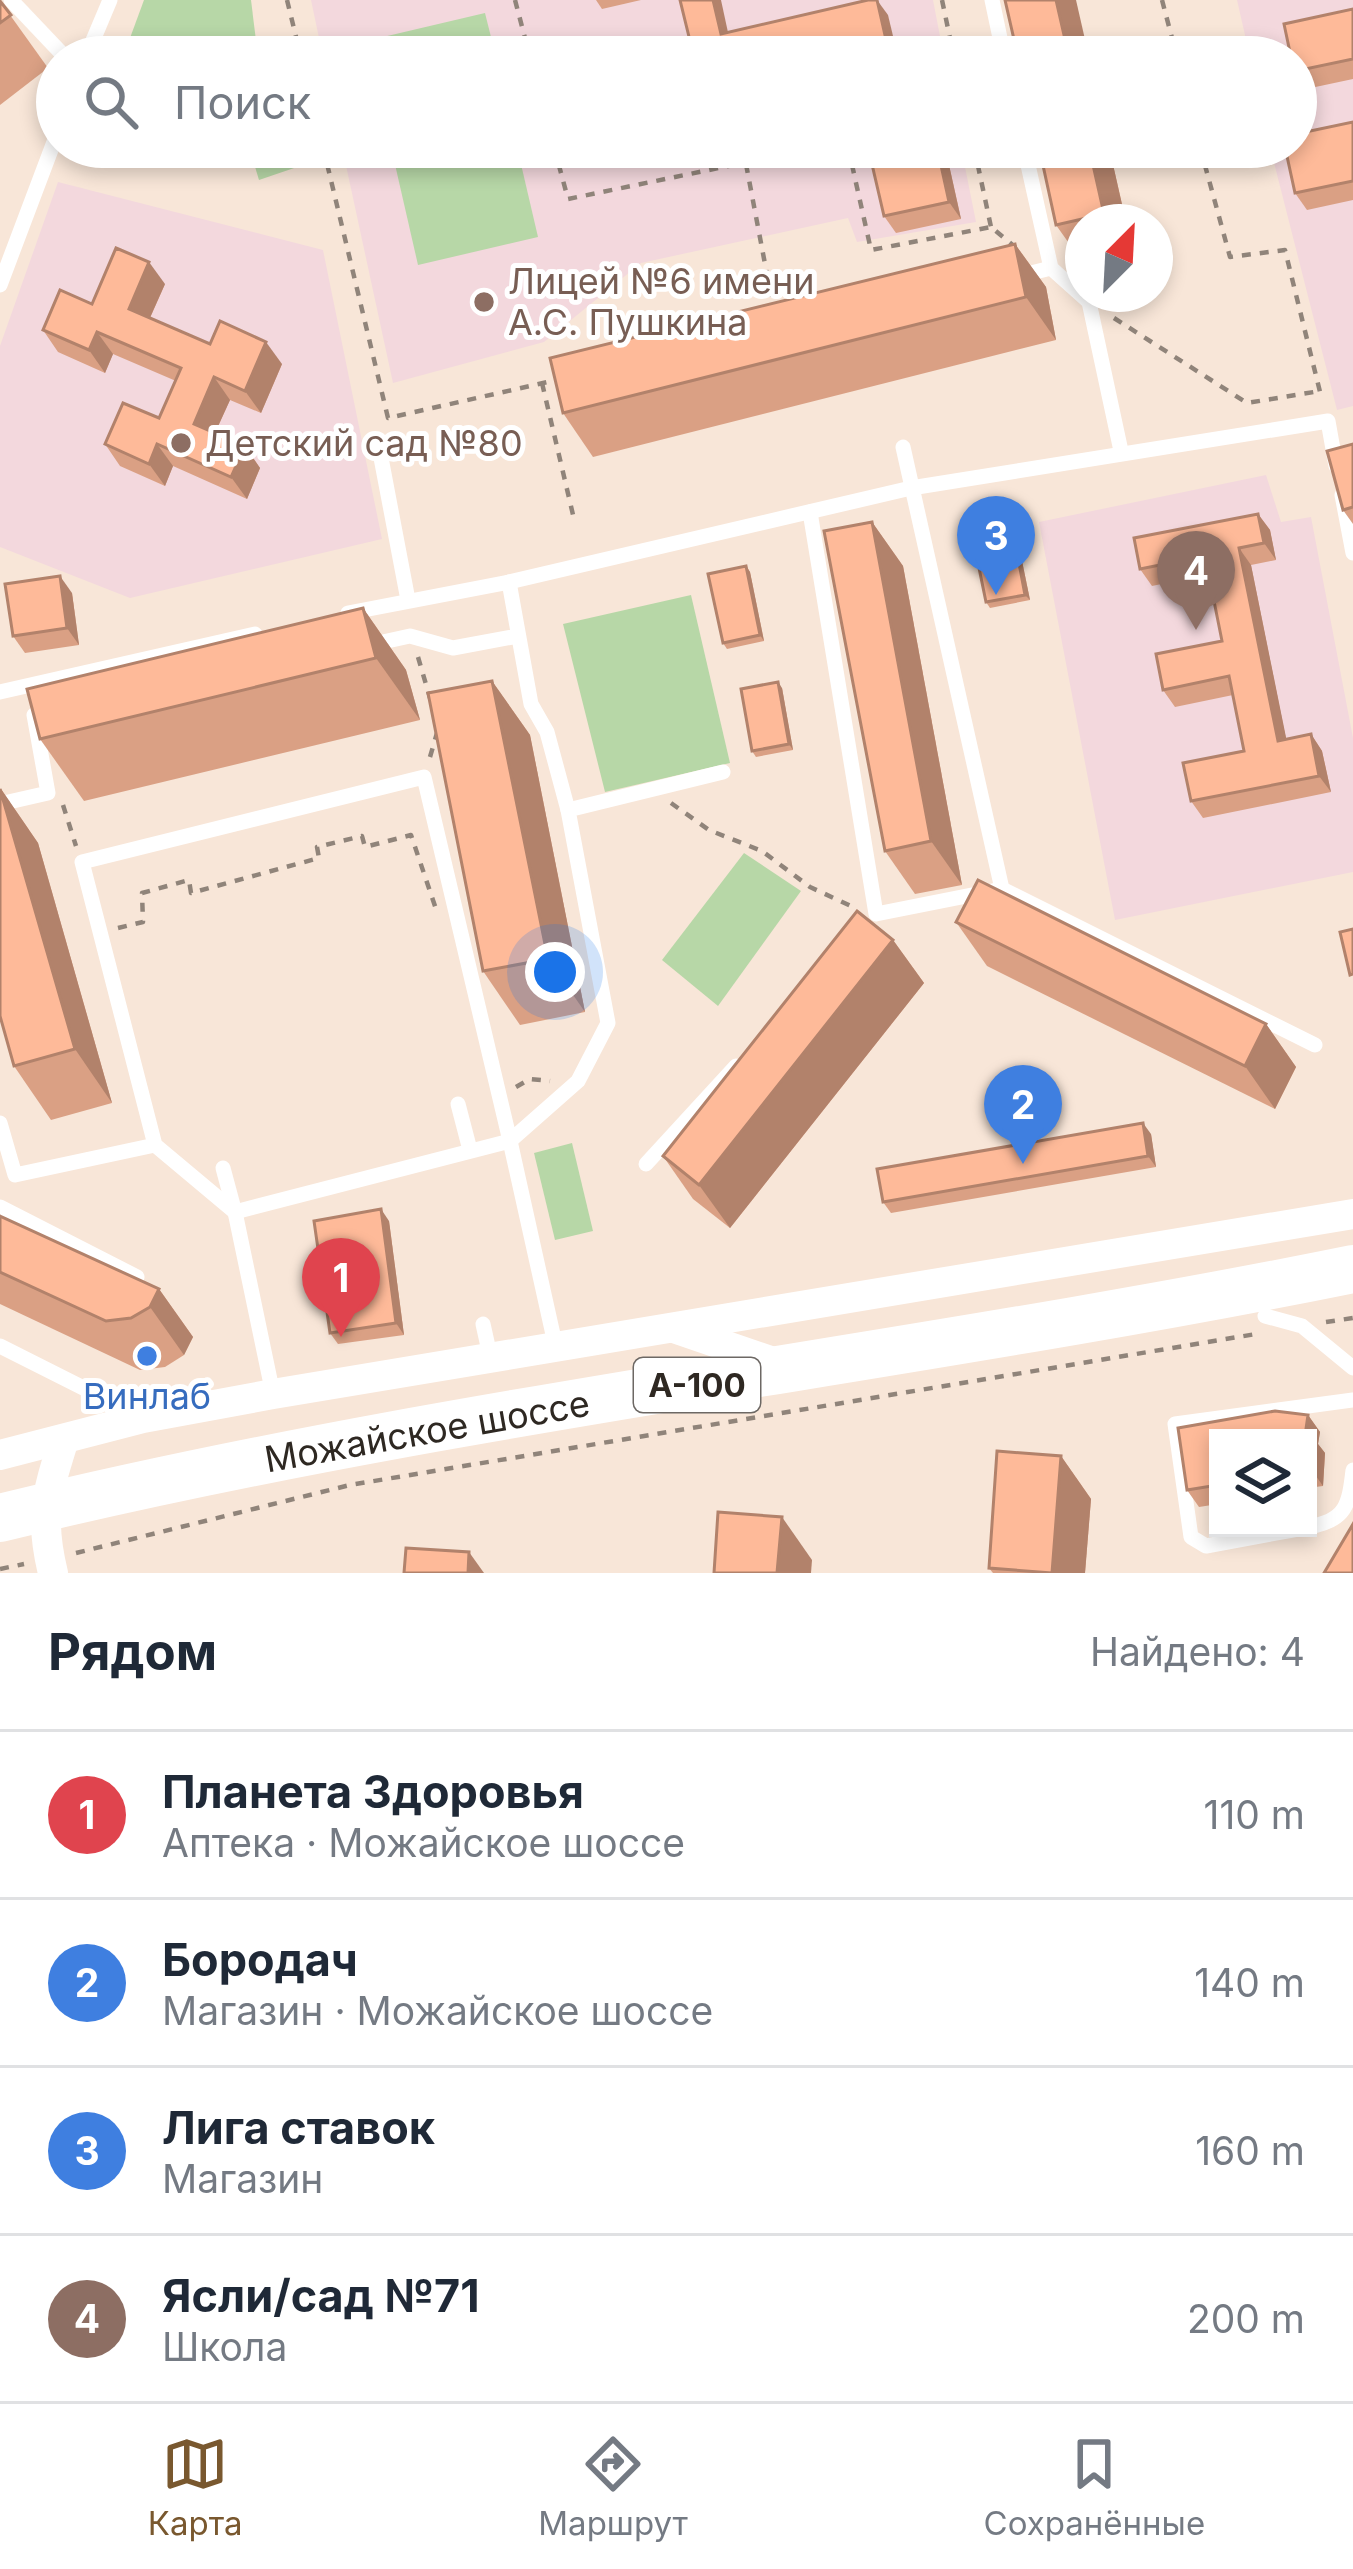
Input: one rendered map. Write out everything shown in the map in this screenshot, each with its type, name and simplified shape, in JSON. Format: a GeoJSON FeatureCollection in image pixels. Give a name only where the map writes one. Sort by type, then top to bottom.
{"type":"FeatureCollection","features":[{"type":"Feature","properties":{"kind":"main road","name":"Можайское шоссе"},"geometry":{"type":"LineString","coordinates":[[31,1540],[243,1462],[1353,1269]]}},
{"type":"Feature","properties":{"kind":"main road","name":"Можайское шоссе"},"geometry":{"type":"LineString","coordinates":[[31,1540],[379,1466],[1283,1321],[1353,1300]]}},
{"type":"Feature","properties":{"kind":"street"},"geometry":{"type":"LineString","coordinates":[[0,1455],[143,1418],[273,1394],[1353,1214]]}},
{"type":"Feature","properties":{"kind":"street"},"geometry":{"type":"LineString","coordinates":[[672,1327],[794,1369]]}},
{"type":"Feature","properties":{"kind":"street"},"geometry":{"type":"LineString","coordinates":[[31,1540],[64,1439]]}},
{"type":"Feature","properties":{"kind":"lane"},"geometry":{"type":"LineString","coordinates":[[11,0],[45,36]]}},
{"type":"Feature","properties":{"kind":"lane"},"geometry":{"type":"LineString","coordinates":[[95,36],[110,0]]}},
{"type":"Feature","properties":{"kind":"lane"},"geometry":{"type":"LineString","coordinates":[[992,0],[1000,36]]}},
{"type":"Feature","properties":{"kind":"lane"},"geometry":{"type":"LineString","coordinates":[[0,285],[44,168]]}},
{"type":"Feature","properties":{"kind":"lane"},"geometry":{"type":"LineString","coordinates":[[1028,168],[1046,269],[1065,284]]}},
{"type":"Feature","properties":{"kind":"lane"},"geometry":{"type":"LineString","coordinates":[[998,280],[1046,269]]}},
{"type":"Feature","properties":{"kind":"lane"},"geometry":{"type":"LineString","coordinates":[[1091,312],[1121,451]]}},
{"type":"Feature","properties":{"kind":"lane"},"geometry":{"type":"LineString","coordinates":[[338,616],[509,583],[911,488],[1328,421],[1345,462],[1353,553]]}},
{"type":"Feature","properties":{"kind":"lane"},"geometry":{"type":"LineString","coordinates":[[378,442],[408,600]]}},
{"type":"Feature","properties":{"kind":"lane"},"geometry":{"type":"LineString","coordinates":[[903,447],[1001,889]]}},
{"type":"Feature","properties":{"kind":"lane"},"geometry":{"type":"LineString","coordinates":[[810,512],[875,915]]}},
{"type":"Feature","properties":{"kind":"lane"},"geometry":{"type":"LineString","coordinates":[[235,1212],[510,1141],[578,1082],[608,1023],[568,810],[547,732],[531,704],[509,583]]}},
{"type":"Feature","properties":{"kind":"lane"},"geometry":{"type":"LineString","coordinates":[[0,692],[268,632]]}},
{"type":"Feature","properties":{"kind":"lane"},"geometry":{"type":"LineString","coordinates":[[344,650],[410,636],[453,648],[518,636]]}},
{"type":"Feature","properties":{"kind":"lane"},"geometry":{"type":"LineString","coordinates":[[0,804],[48,793],[34,716],[78,706]]}},
{"type":"Feature","properties":{"kind":"lane"},"geometry":{"type":"LineString","coordinates":[[568,810],[723,772]]}},
{"type":"Feature","properties":{"kind":"lane"},"geometry":{"type":"LineString","coordinates":[[235,1212],[155,1145],[82,862],[424,777],[556,1348]]}},
{"type":"Feature","properties":{"kind":"lane"},"geometry":{"type":"LineString","coordinates":[[858,933],[875,915],[1001,889],[1315,1046]]}},
{"type":"Feature","properties":{"kind":"lane"},"geometry":{"type":"LineString","coordinates":[[646,1164],[752,1048]]}},
{"type":"Feature","properties":{"kind":"lane"},"geometry":{"type":"LineString","coordinates":[[458,1104],[470,1150]]}},
{"type":"Feature","properties":{"kind":"lane"},"geometry":{"type":"LineString","coordinates":[[0,1123],[15,1174],[155,1145]]}},
{"type":"Feature","properties":{"kind":"lane"},"geometry":{"type":"LineString","coordinates":[[224,1168],[273,1394]]}},
{"type":"Feature","properties":{"kind":"lane"},"geometry":{"type":"LineString","coordinates":[[0,1207],[137,1276]]}},
{"type":"Feature","properties":{"kind":"lane"},"geometry":{"type":"LineString","coordinates":[[1283,1321],[1353,1366]]}},
{"type":"Feature","properties":{"kind":"lane"},"geometry":{"type":"LineString","coordinates":[[483,1324],[491,1360]]}},
{"type":"Feature","properties":{"kind":"lane"},"geometry":{"type":"LineString","coordinates":[[0,1346],[143,1418]]}},
{"type":"Feature","properties":{"kind":"lane"},"geometry":{"type":"LineString","coordinates":[[1256,1537],[1206,1546],[1191,1538],[1175,1424],[1353,1400]]}},
{"type":"Feature","properties":{"kind":"lane"},"geometry":{"type":"LineString","coordinates":[[1317,1525],[1338,1520],[1346,1511],[1353,1470]]}},
{"type":"Feature","properties":{"kind":"path"},"geometry":{"type":"LineString","coordinates":[[287,0],[296,36]]}},
{"type":"Feature","properties":{"kind":"path"},"geometry":{"type":"LineString","coordinates":[[515,0],[524,36]]}},
{"type":"Feature","properties":{"kind":"path"},"geometry":{"type":"LineString","coordinates":[[942,0],[950,36]]}},
{"type":"Feature","properties":{"kind":"path"},"geometry":{"type":"LineString","coordinates":[[1162,0],[1171,36]]}},
{"type":"Feature","properties":{"kind":"path"},"geometry":{"type":"LineString","coordinates":[[328,168],[388,418],[578,376]]}},
{"type":"Feature","properties":{"kind":"path"},"geometry":{"type":"LineString","coordinates":[[560,168],[568,199],[726,168]]}},
{"type":"Feature","properties":{"kind":"path"},"geometry":{"type":"LineString","coordinates":[[747,168],[773,309]]}},
{"type":"Feature","properties":{"kind":"path"},"geometry":{"type":"LineString","coordinates":[[853,168],[871,250],[991,227]]}},
{"type":"Feature","properties":{"kind":"path"},"geometry":{"type":"LineString","coordinates":[[978,168],[991,227],[1046,269]]}},
{"type":"Feature","properties":{"kind":"path"},"geometry":{"type":"LineString","coordinates":[[1206,168],[1230,257],[1285,250],[1328,421]]}},
{"type":"Feature","properties":{"kind":"path"},"geometry":{"type":"LineString","coordinates":[[1105,312],[1247,403],[1320,392]]}},
{"type":"Feature","properties":{"kind":"path"},"geometry":{"type":"LineString","coordinates":[[542,383],[574,519]]}},
{"type":"Feature","properties":{"kind":"path"},"geometry":{"type":"LineString","coordinates":[[424,777],[438,728]]}},
{"type":"Feature","properties":{"kind":"path"},"geometry":{"type":"LineString","coordinates":[[652,789],[710,830],[762,851],[810,887],[875,915]]}},
{"type":"Feature","properties":{"kind":"path"},"geometry":{"type":"LineString","coordinates":[[100,933],[142,922],[142,893],[189,880],[191,893],[320,858],[316,847],[362,836],[365,847],[411,836],[433,913],[456,908]]}},
{"type":"Feature","properties":{"kind":"path"},"geometry":{"type":"LineString","coordinates":[[508,1091],[530,1079]]}},
{"type":"Feature","properties":{"kind":"path"},"geometry":{"type":"LineString","coordinates":[[0,1569],[31,1540],[1283,1321],[1353,1318]]}},
{"type":"Feature","properties":{"kind":"shaded area"},"geometry":{"type":"Polygon","coordinates":[[[311,0],[933,0],[940,36],[319,36],[311,0]]]}},
{"type":"Feature","properties":{"kind":"shaded area"},"geometry":{"type":"Polygon","coordinates":[[[1237,0],[1353,0],[1353,406],[1337,410],[1275,168],[1317,168],[1317,36],[1245,36],[1237,0]]]}},
{"type":"Feature","properties":{"kind":"shaded area","name":"Лицей №6 имени А.С. Пушкина"},"geometry":{"type":"Polygon","coordinates":[[[347,168],[965,168],[976,222],[857,242],[848,218],[641,263],[544,342],[393,383],[347,168]]]}},
{"type":"Feature","properties":{"kind":"shaded area","name":"Детский сад №80"},"geometry":{"type":"Polygon","coordinates":[[[58,182],[323,250],[382,539],[130,598],[0,547],[0,346],[58,182]]]}},
{"type":"Feature","properties":{"kind":"shaded area"},"geometry":{"type":"Polygon","coordinates":[[[1266,475],[1281,522],[1311,517],[1353,738],[1353,872],[1115,920],[1039,522],[1266,475]]]}},
{"type":"Feature","properties":{"kind":"green space"},"geometry":{"type":"Polygon","coordinates":[[[144,0],[251,0],[255,36],[131,36],[144,0]]]}},
{"type":"Feature","properties":{"kind":"green space"},"geometry":{"type":"Polygon","coordinates":[[[485,13],[491,36],[387,36],[485,13]]]}},
{"type":"Feature","properties":{"kind":"green space"},"geometry":{"type":"Polygon","coordinates":[[[255,168],[294,168],[259,180],[255,168]]]}},
{"type":"Feature","properties":{"kind":"green space"},"geometry":{"type":"Polygon","coordinates":[[[396,168],[522,168],[538,237],[418,265],[396,168]]]}},
{"type":"Feature","properties":{"kind":"green space"},"geometry":{"type":"Polygon","coordinates":[[[691,595],[730,763],[605,792],[563,624],[691,595]]]}},
{"type":"Feature","properties":{"kind":"green space"},"geometry":{"type":"Polygon","coordinates":[[[744,853],[801,891],[718,1006],[662,960],[744,853]]]}},
{"type":"Feature","properties":{"kind":"green space"},"geometry":{"type":"Polygon","coordinates":[[[572,1143],[593,1231],[555,1240],[534,1153],[572,1143]]]}},
{"type":"Feature","properties":{"kind":"building"},"geometry":{"type":"Polygon","coordinates":[[[680,0],[713,0],[721,34],[877,0],[885,36],[689,36],[680,0]]]}},
{"type":"Feature","properties":{"kind":"building"},"geometry":{"type":"Polygon","coordinates":[[[1005,0],[1056,0],[1064,36],[1013,36],[1005,0]]]}},
{"type":"Feature","properties":{"kind":"building"},"geometry":{"type":"Polygon","coordinates":[[[0,1],[11,15],[0,23],[0,1]]]}},
{"type":"Feature","properties":{"kind":"building"},"geometry":{"type":"Polygon","coordinates":[[[1353,9],[1353,59],[1317,67],[1317,36],[1287,36],[1284,24],[1353,9]]]}},
{"type":"Feature","properties":{"kind":"building"},"geometry":{"type":"Polygon","coordinates":[[[1353,122],[1353,181],[1295,193],[1290,168],[1317,168],[1317,130],[1353,122]]]}},
{"type":"Feature","properties":{"kind":"building"},"geometry":{"type":"Polygon","coordinates":[[[873,168],[942,168],[949,202],[884,216],[873,168]]]}},
{"type":"Feature","properties":{"kind":"building"},"geometry":{"type":"Polygon","coordinates":[[[1044,168],[1094,168],[1102,204],[1065,204],[1065,223],[1056,225],[1044,168]]]}},
{"type":"Feature","properties":{"kind":"building"},"geometry":{"type":"Polygon","coordinates":[[[1015,244],[1026,297],[563,413],[550,358],[1015,244]]]}},
{"type":"Feature","properties":{"kind":"building"},"geometry":{"type":"Polygon","coordinates":[[[116,248],[149,262],[129,309],[210,344],[220,321],[266,342],[245,391],[214,377],[194,424],[245,446],[231,477],[157,444],[149,464],[105,444],[123,403],[159,418],[181,368],[97,332],[89,350],[43,330],[60,290],[92,304],[116,248]]]}},
{"type":"Feature","properties":{"kind":"building"},"geometry":{"type":"Polygon","coordinates":[[[1353,444],[1353,507],[1343,510],[1327,451],[1353,444]]]}},
{"type":"Feature","properties":{"kind":"building"},"geometry":{"type":"Polygon","coordinates":[[[1258,514],[1264,543],[1239,548],[1278,741],[1311,734],[1319,776],[1191,801],[1183,763],[1244,751],[1229,676],[1163,690],[1156,654],[1222,641],[1205,556],[1140,569],[1134,538],[1258,514]]]}},
{"type":"Feature","properties":{"kind":"building"},"geometry":{"type":"Polygon","coordinates":[[[1011,521],[1025,595],[986,602],[971,529],[1011,521]]]}},
{"type":"Feature","properties":{"kind":"building"},"geometry":{"type":"Polygon","coordinates":[[[872,522],[931,841],[885,851],[824,531],[872,522]]]}},
{"type":"Feature","properties":{"kind":"building"},"geometry":{"type":"Polygon","coordinates":[[[746,566],[760,635],[723,643],[708,574],[746,566]]]}},
{"type":"Feature","properties":{"kind":"building"},"geometry":{"type":"Polygon","coordinates":[[[60,576],[67,628],[13,636],[5,584],[60,576]]]}},
{"type":"Feature","properties":{"kind":"building"},"geometry":{"type":"Polygon","coordinates":[[[363,608],[376,658],[40,739],[27,689],[363,608]]]}},
{"type":"Feature","properties":{"kind":"building"},"geometry":{"type":"Polygon","coordinates":[[[492,681],[548,959],[483,971],[428,693],[492,681]]]}},
{"type":"Feature","properties":{"kind":"building"},"geometry":{"type":"Polygon","coordinates":[[[778,682],[789,744],[752,751],[741,689],[778,682]]]}},
{"type":"Feature","properties":{"kind":"building"},"geometry":{"type":"Polygon","coordinates":[[[0,789],[75,1049],[14,1066],[0,1016],[0,789]]]}},
{"type":"Feature","properties":{"kind":"building"},"geometry":{"type":"Polygon","coordinates":[[[978,880],[1266,1024],[1245,1066],[956,922],[978,880]]]}},
{"type":"Feature","properties":{"kind":"building"},"geometry":{"type":"Polygon","coordinates":[[[857,911],[893,940],[699,1185],[663,1156],[857,911]]]}},
{"type":"Feature","properties":{"kind":"building"},"geometry":{"type":"Polygon","coordinates":[[[1353,929],[1353,974],[1350,975],[1340,932],[1353,929]]]}},
{"type":"Feature","properties":{"kind":"building"},"geometry":{"type":"Polygon","coordinates":[[[1143,1123],[1148,1156],[883,1202],[877,1169],[1143,1123]]]}},
{"type":"Feature","properties":{"kind":"building"},"geometry":{"type":"Polygon","coordinates":[[[381,1209],[396,1323],[330,1333],[314,1221],[381,1209]]]}},
{"type":"Feature","properties":{"kind":"building"},"geometry":{"type":"Polygon","coordinates":[[[0,1216],[159,1289],[150,1307],[131,1318],[106,1321],[0,1272],[0,1216]]]}},
{"type":"Feature","properties":{"kind":"building"},"geometry":{"type":"Polygon","coordinates":[[[1275,1411],[1308,1415],[1306,1429],[1209,1429],[1209,1486],[1187,1490],[1178,1428],[1275,1411]]]}},
{"type":"Feature","properties":{"kind":"building"},"geometry":{"type":"Polygon","coordinates":[[[997,1451],[1061,1456],[1052,1573],[989,1568],[997,1451]]]}},
{"type":"Feature","properties":{"kind":"building"},"geometry":{"type":"Polygon","coordinates":[[[718,1512],[782,1517],[777,1573],[714,1573],[718,1512]]]}},
{"type":"Feature","properties":{"kind":"building"},"geometry":{"type":"Polygon","coordinates":[[[1353,1524],[1353,1573],[1324,1573],[1353,1524]]]}},
{"type":"Feature","properties":{"kind":"building"},"geometry":{"type":"Polygon","coordinates":[[[406,1548],[469,1552],[468,1573],[404,1573],[406,1548]]]}},
{"type":"Feature","properties":{"kind":"place","name":"Лицей №6 имени А.С. Пушкина"},"geometry":{"type":"Point","coordinates":[484,302]}},
{"type":"Feature","properties":{"kind":"place","name":"Детский сад №80"},"geometry":{"type":"Point","coordinates":[181,443]}},
{"type":"Feature","properties":{"kind":"place","name":"Лига ставок"},"geometry":{"type":"Point","coordinates":[996,595]}},
{"type":"Feature","properties":{"kind":"place","name":"Ясли/сад №71"},"geometry":{"type":"Point","coordinates":[1196,630]}},
{"type":"Feature","properties":{"kind":"place","name":"Бородач"},"geometry":{"type":"Point","coordinates":[1023,1164]}},
{"type":"Feature","properties":{"kind":"place","name":"Планета Здоровья"},"geometry":{"type":"Point","coordinates":[341,1337]}},
{"type":"Feature","properties":{"kind":"place","name":"Винлаб"},"geometry":{"type":"Point","coordinates":[147,1356]}}]}
